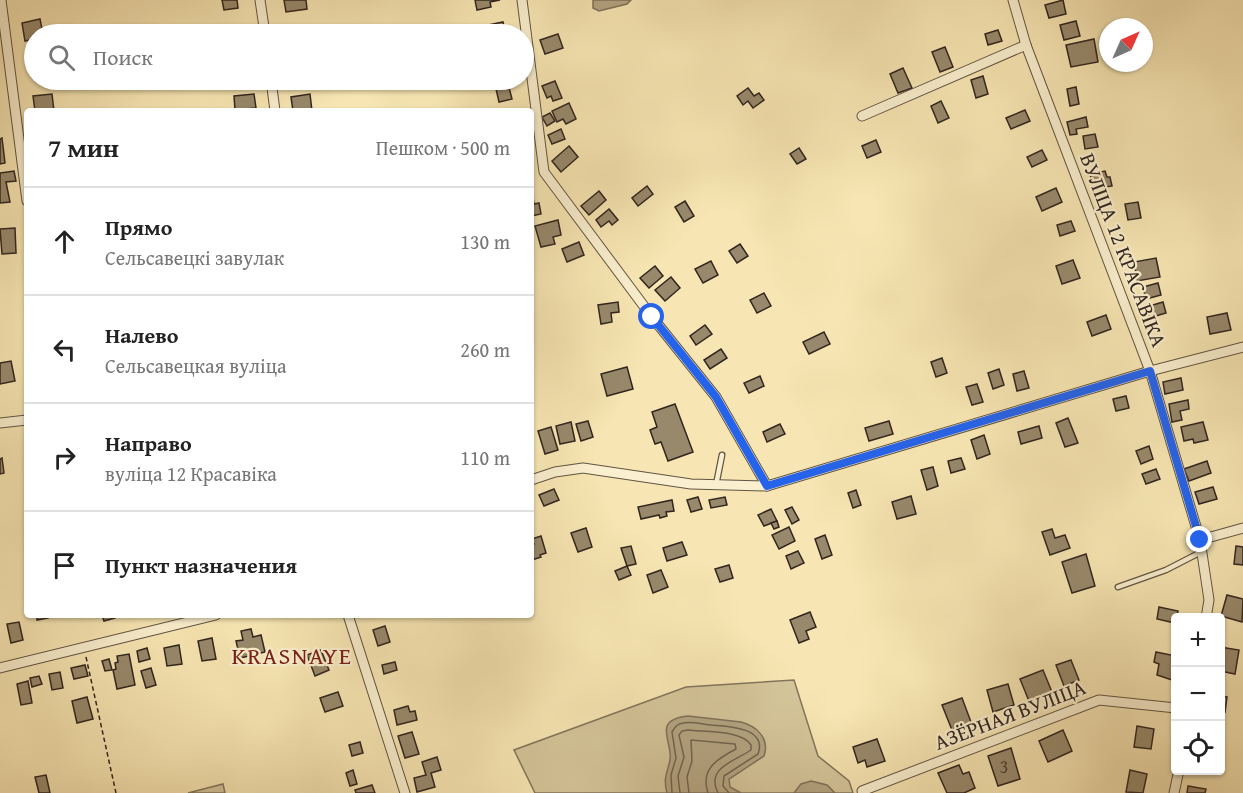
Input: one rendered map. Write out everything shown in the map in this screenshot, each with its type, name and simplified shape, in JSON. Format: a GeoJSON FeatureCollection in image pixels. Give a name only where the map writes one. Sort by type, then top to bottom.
{"type":"FeatureCollection","features":[{"type":"Feature","properties":{"kind":"street"},"geometry":{"type":"LineString","coordinates":[[1,0],[24,178]]}},
{"type":"Feature","properties":{"kind":"street"},"geometry":{"type":"LineString","coordinates":[[260,0],[264,24]]}},
{"type":"Feature","properties":{"kind":"street"},"geometry":{"type":"LineString","coordinates":[[522,0],[525,24]]}},
{"type":"Feature","properties":{"kind":"street","name":"ВУЛІЦА 12 КРАСАВІКА"},"geometry":{"type":"LineString","coordinates":[[1013,0],[1026,45],[1150,371],[1200,540],[1209,600],[1207,613]]}},
{"type":"Feature","properties":{"kind":"street"},"geometry":{"type":"LineString","coordinates":[[862,116],[1026,45]]}},
{"type":"Feature","properties":{"kind":"street"},"geometry":{"type":"LineString","coordinates":[[272,90],[275,108]]}},
{"type":"Feature","properties":{"kind":"street"},"geometry":{"type":"LineString","coordinates":[[534,90],[544,172],[652,317],[716,397],[767,486]]}},
{"type":"Feature","properties":{"kind":"street"},"geometry":{"type":"LineString","coordinates":[[534,479],[555,472],[583,468],[691,484],[767,486],[1150,371],[1243,347]]}},
{"type":"Feature","properties":{"kind":"street"},"geometry":{"type":"LineString","coordinates":[[0,423],[24,420]]}},
{"type":"Feature","properties":{"kind":"street"},"geometry":{"type":"LineString","coordinates":[[1200,540],[1243,528]]}},
{"type":"Feature","properties":{"kind":"street"},"geometry":{"type":"LineString","coordinates":[[0,668],[204,618]]}},
{"type":"Feature","properties":{"kind":"street"},"geometry":{"type":"LineString","coordinates":[[349,618],[405,793]]}},
{"type":"Feature","properties":{"kind":"street","name":"АЗЁРНАЯ ВУЛІЦА"},"geometry":{"type":"LineString","coordinates":[[862,791],[1099,700],[1171,707]]}},
{"type":"Feature","properties":{"kind":"street"},"geometry":{"type":"LineString","coordinates":[[1174,793],[1178,775]]}},
{"type":"Feature","properties":{"kind":"lane"},"geometry":{"type":"LineString","coordinates":[[716,484],[722,455]]}},
{"type":"Feature","properties":{"kind":"lane"},"geometry":{"type":"LineString","coordinates":[[1118,587],[1166,570],[1202,552]]}},
{"type":"Feature","properties":{"kind":"path"},"geometry":{"type":"LineString","coordinates":[[84,648],[116,793]]}},
{"type":"Feature","properties":{"kind":"shaded area"},"geometry":{"type":"Polygon","coordinates":[[[794,680],[818,756],[849,781],[853,793],[535,793],[514,750],[686,687],[794,680]]]}},
{"type":"Feature","properties":{"kind":"shaded area"},"geometry":{"type":"Polygon","coordinates":[[[223,784],[225,793],[188,793],[223,784]]]}},
{"type":"Feature","properties":{"kind":"water"},"geometry":{"type":"Polygon","coordinates":[[[593,0],[631,0],[627,4],[599,11],[593,8],[593,0]]]}},
{"type":"Feature","properties":{"kind":"water"},"geometry":{"type":"Polygon","coordinates":[[[688,716],[741,722],[761,734],[765,744],[764,756],[729,779],[730,787],[741,793],[667,793],[665,780],[670,753],[667,727],[677,718],[688,716]]]}},
{"type":"Feature","properties":{"kind":"water"},"geometry":{"type":"Polygon","coordinates":[[[811,781],[827,785],[835,793],[794,793],[801,784],[811,781]]]}},
{"type":"Feature","properties":{"kind":"building"},"geometry":{"type":"Polygon","coordinates":[[[222,0],[237,0],[238,8],[224,10],[222,0]]]}},
{"type":"Feature","properties":{"kind":"building"},"geometry":{"type":"Polygon","coordinates":[[[284,0],[306,0],[307,9],[286,12],[284,0]]]}},
{"type":"Feature","properties":{"kind":"building"},"geometry":{"type":"Polygon","coordinates":[[[475,0],[500,0],[490,2],[491,7],[477,10],[475,0]]]}},
{"type":"Feature","properties":{"kind":"building"},"geometry":{"type":"Polygon","coordinates":[[[1063,0],[1066,14],[1049,18],[1045,5],[1063,0]]]}},
{"type":"Feature","properties":{"kind":"building"},"geometry":{"type":"Polygon","coordinates":[[[40,19],[41,24],[24,24],[24,35],[22,23],[40,19]]]}},
{"type":"Feature","properties":{"kind":"building"},"geometry":{"type":"Polygon","coordinates":[[[1076,21],[1080,36],[1064,40],[1060,25],[1076,21]]]}},
{"type":"Feature","properties":{"kind":"building"},"geometry":{"type":"Polygon","coordinates":[[[998,30],[1002,41],[988,45],[985,34],[998,30]]]}},
{"type":"Feature","properties":{"kind":"building"},"geometry":{"type":"Polygon","coordinates":[[[558,34],[563,48],[545,54],[540,40],[558,34]]]}},
{"type":"Feature","properties":{"kind":"building"},"geometry":{"type":"Polygon","coordinates":[[[1094,39],[1098,62],[1071,67],[1066,45],[1094,39]]]}},
{"type":"Feature","properties":{"kind":"building"},"geometry":{"type":"Polygon","coordinates":[[[945,47],[953,67],[940,72],[932,52],[945,47]]]}},
{"type":"Feature","properties":{"kind":"building"},"geometry":{"type":"Polygon","coordinates":[[[903,68],[912,88],[898,93],[890,74],[903,68]]]}},
{"type":"Feature","properties":{"kind":"building"},"geometry":{"type":"Polygon","coordinates":[[[983,76],[988,94],[976,98],[971,80],[983,76]]]}},
{"type":"Feature","properties":{"kind":"building"},"geometry":{"type":"Polygon","coordinates":[[[555,81],[562,98],[553,101],[551,96],[547,98],[542,86],[555,81]]]}},
{"type":"Feature","properties":{"kind":"building"},"geometry":{"type":"Polygon","coordinates":[[[1076,87],[1079,104],[1070,106],[1067,89],[1076,87]]]}},
{"type":"Feature","properties":{"kind":"building"},"geometry":{"type":"Polygon","coordinates":[[[748,88],[754,96],[759,93],[764,100],[753,108],[748,101],[743,105],[737,96],[748,88]]]}},
{"type":"Feature","properties":{"kind":"building"},"geometry":{"type":"Polygon","coordinates":[[[496,90],[510,90],[512,99],[499,102],[496,90]]]}},
{"type":"Feature","properties":{"kind":"building"},"geometry":{"type":"Polygon","coordinates":[[[52,94],[54,108],[35,108],[33,96],[52,94]]]}},
{"type":"Feature","properties":{"kind":"building"},"geometry":{"type":"Polygon","coordinates":[[[254,94],[256,108],[235,108],[234,96],[254,94]]]}},
{"type":"Feature","properties":{"kind":"building"},"geometry":{"type":"Polygon","coordinates":[[[310,94],[312,108],[293,108],[291,97],[310,94]]]}},
{"type":"Feature","properties":{"kind":"building"},"geometry":{"type":"Polygon","coordinates":[[[941,101],[949,118],[938,123],[931,106],[941,101]]]}},
{"type":"Feature","properties":{"kind":"building"},"geometry":{"type":"Polygon","coordinates":[[[569,103],[576,119],[566,124],[563,119],[557,122],[552,111],[569,103]]]}},
{"type":"Feature","properties":{"kind":"building"},"geometry":{"type":"Polygon","coordinates":[[[1025,110],[1030,121],[1011,129],[1006,118],[1025,110]]]}},
{"type":"Feature","properties":{"kind":"building"},"geometry":{"type":"Polygon","coordinates":[[[550,113],[555,121],[547,126],[542,117],[550,113]]]}},
{"type":"Feature","properties":{"kind":"building"},"geometry":{"type":"Polygon","coordinates":[[[1086,117],[1088,127],[1076,129],[1077,134],[1070,135],[1067,122],[1086,117]]]}},
{"type":"Feature","properties":{"kind":"building"},"geometry":{"type":"Polygon","coordinates":[[[561,129],[565,139],[552,144],[548,135],[561,129]]]}},
{"type":"Feature","properties":{"kind":"building"},"geometry":{"type":"Polygon","coordinates":[[[1095,134],[1098,147],[1085,149],[1083,136],[1095,134]]]}},
{"type":"Feature","properties":{"kind":"building"},"geometry":{"type":"Polygon","coordinates":[[[2,138],[5,163],[0,164],[0,139],[2,138]]]}},
{"type":"Feature","properties":{"kind":"building"},"geometry":{"type":"Polygon","coordinates":[[[876,140],[881,152],[867,158],[862,146],[876,140]]]}},
{"type":"Feature","properties":{"kind":"building"},"geometry":{"type":"Polygon","coordinates":[[[569,146],[578,157],[561,172],[552,161],[569,146]]]}},
{"type":"Feature","properties":{"kind":"building"},"geometry":{"type":"Polygon","coordinates":[[[799,148],[806,159],[797,164],[790,154],[799,148]]]}},
{"type":"Feature","properties":{"kind":"building"},"geometry":{"type":"Polygon","coordinates":[[[1042,150],[1047,160],[1032,167],[1027,157],[1042,150]]]}},
{"type":"Feature","properties":{"kind":"building"},"geometry":{"type":"Polygon","coordinates":[[[14,171],[16,181],[6,182],[10,202],[0,203],[0,173],[14,171]]]}},
{"type":"Feature","properties":{"kind":"building"},"geometry":{"type":"Polygon","coordinates":[[[1105,171],[1107,177],[1110,177],[1112,186],[1100,188],[1099,181],[1092,183],[1090,174],[1105,171]]]}},
{"type":"Feature","properties":{"kind":"building"},"geometry":{"type":"Polygon","coordinates":[[[647,186],[653,194],[638,206],[632,198],[647,186]]]}},
{"type":"Feature","properties":{"kind":"building"},"geometry":{"type":"Polygon","coordinates":[[[1056,188],[1062,202],[1042,211],[1036,197],[1056,188]]]}},
{"type":"Feature","properties":{"kind":"building"},"geometry":{"type":"Polygon","coordinates":[[[599,191],[606,200],[589,215],[581,206],[599,191]]]}},
{"type":"Feature","properties":{"kind":"building"},"geometry":{"type":"Polygon","coordinates":[[[685,201],[694,216],[684,222],[675,207],[685,201]]]}},
{"type":"Feature","properties":{"kind":"building"},"geometry":{"type":"Polygon","coordinates":[[[1138,202],[1141,218],[1128,220],[1125,204],[1138,202]]]}},
{"type":"Feature","properties":{"kind":"building"},"geometry":{"type":"Polygon","coordinates":[[[539,203],[541,214],[534,215],[534,204],[539,203]]]}},
{"type":"Feature","properties":{"kind":"building"},"geometry":{"type":"Polygon","coordinates":[[[609,209],[618,220],[612,225],[609,221],[601,227],[596,220],[609,209]]]}},
{"type":"Feature","properties":{"kind":"building"},"geometry":{"type":"Polygon","coordinates":[[[558,220],[561,235],[553,237],[555,244],[541,247],[535,226],[558,220]]]}},
{"type":"Feature","properties":{"kind":"building"},"geometry":{"type":"Polygon","coordinates":[[[1071,221],[1075,231],[1060,236],[1057,225],[1071,221]]]}},
{"type":"Feature","properties":{"kind":"building"},"geometry":{"type":"Polygon","coordinates":[[[15,228],[16,253],[2,254],[0,229],[15,228]]]}},
{"type":"Feature","properties":{"kind":"building"},"geometry":{"type":"Polygon","coordinates":[[[579,242],[584,255],[567,262],[562,249],[579,242]]]}},
{"type":"Feature","properties":{"kind":"building"},"geometry":{"type":"Polygon","coordinates":[[[740,244],[748,256],[737,263],[729,251],[740,244]]]}},
{"type":"Feature","properties":{"kind":"building"},"geometry":{"type":"Polygon","coordinates":[[[1156,258],[1160,277],[1137,281],[1134,262],[1156,258]]]}},
{"type":"Feature","properties":{"kind":"building"},"geometry":{"type":"Polygon","coordinates":[[[1073,260],[1080,278],[1062,284],[1056,266],[1073,260]]]}},
{"type":"Feature","properties":{"kind":"building"},"geometry":{"type":"Polygon","coordinates":[[[711,261],[718,275],[703,283],[695,269],[711,261]]]}},
{"type":"Feature","properties":{"kind":"building"},"geometry":{"type":"Polygon","coordinates":[[[655,266],[663,276],[649,288],[640,278],[655,266]]]}},
{"type":"Feature","properties":{"kind":"building"},"geometry":{"type":"Polygon","coordinates":[[[671,277],[680,288],[665,301],[655,290],[671,277]]]}},
{"type":"Feature","properties":{"kind":"building"},"geometry":{"type":"Polygon","coordinates":[[[1158,283],[1161,295],[1146,299],[1143,287],[1158,283]]]}},
{"type":"Feature","properties":{"kind":"building"},"geometry":{"type":"Polygon","coordinates":[[[764,293],[771,306],[757,313],[750,300],[764,293]]]}},
{"type":"Feature","properties":{"kind":"building"},"geometry":{"type":"Polygon","coordinates":[[[618,302],[619,312],[611,313],[612,322],[601,324],[598,305],[618,302]]]}},
{"type":"Feature","properties":{"kind":"building"},"geometry":{"type":"Polygon","coordinates":[[[1163,302],[1166,313],[1149,318],[1146,307],[1163,302]]]}},
{"type":"Feature","properties":{"kind":"building"},"geometry":{"type":"Polygon","coordinates":[[[1227,313],[1231,330],[1210,334],[1207,317],[1227,313]]]}},
{"type":"Feature","properties":{"kind":"building"},"geometry":{"type":"Polygon","coordinates":[[[1106,315],[1111,329],[1092,336],[1087,322],[1106,315]]]}},
{"type":"Feature","properties":{"kind":"building"},"geometry":{"type":"Polygon","coordinates":[[[705,325],[712,334],[696,345],[690,336],[705,325]]]}},
{"type":"Feature","properties":{"kind":"building"},"geometry":{"type":"Polygon","coordinates":[[[824,332],[830,344],[809,354],[803,342],[824,332]]]}},
{"type":"Feature","properties":{"kind":"building"},"geometry":{"type":"Polygon","coordinates":[[[721,349],[727,358],[710,369],[704,360],[721,349]]]}},
{"type":"Feature","properties":{"kind":"building"},"geometry":{"type":"Polygon","coordinates":[[[942,358],[947,373],[936,377],[931,362],[942,358]]]}},
{"type":"Feature","properties":{"kind":"building"},"geometry":{"type":"Polygon","coordinates":[[[11,361],[15,381],[0,384],[0,363],[11,361]]]}},
{"type":"Feature","properties":{"kind":"building"},"geometry":{"type":"Polygon","coordinates":[[[627,367],[633,389],[607,396],[601,374],[627,367]]]}},
{"type":"Feature","properties":{"kind":"building"},"geometry":{"type":"Polygon","coordinates":[[[999,369],[1004,385],[993,389],[988,373],[999,369]]]}},
{"type":"Feature","properties":{"kind":"building"},"geometry":{"type":"Polygon","coordinates":[[[1024,371],[1029,388],[1017,391],[1013,374],[1024,371]]]}},
{"type":"Feature","properties":{"kind":"building"},"geometry":{"type":"Polygon","coordinates":[[[760,376],[764,386],[749,393],[744,383],[760,376]]]}},
{"type":"Feature","properties":{"kind":"building"},"geometry":{"type":"Polygon","coordinates":[[[1181,378],[1183,390],[1165,394],[1163,382],[1181,378]]]}},
{"type":"Feature","properties":{"kind":"building"},"geometry":{"type":"Polygon","coordinates":[[[977,384],[983,402],[972,405],[966,387],[977,384]]]}},
{"type":"Feature","properties":{"kind":"building"},"geometry":{"type":"Polygon","coordinates":[[[1126,396],[1129,408],[1116,411],[1113,399],[1126,396]]]}},
{"type":"Feature","properties":{"kind":"building"},"geometry":{"type":"Polygon","coordinates":[[[1188,400],[1189,409],[1180,411],[1182,420],[1172,422],[1169,404],[1188,400]]]}},
{"type":"Feature","properties":{"kind":"building"},"geometry":{"type":"Polygon","coordinates":[[[675,404],[693,452],[668,461],[661,442],[655,444],[650,430],[657,427],[652,412],[675,404]]]}},
{"type":"Feature","properties":{"kind":"building"},"geometry":{"type":"Polygon","coordinates":[[[1068,418],[1078,443],[1065,447],[1056,423],[1068,418]]]}},
{"type":"Feature","properties":{"kind":"building"},"geometry":{"type":"Polygon","coordinates":[[[588,421],[593,437],[581,441],[576,424],[588,421]]]}},
{"type":"Feature","properties":{"kind":"building"},"geometry":{"type":"Polygon","coordinates":[[[889,421],[893,434],[869,441],[865,428],[889,421]]]}},
{"type":"Feature","properties":{"kind":"building"},"geometry":{"type":"Polygon","coordinates":[[[571,422],[575,441],[560,444],[556,426],[571,422]]]}},
{"type":"Feature","properties":{"kind":"building"},"geometry":{"type":"Polygon","coordinates":[[[1203,422],[1208,440],[1194,443],[1193,439],[1184,441],[1181,427],[1203,422]]]}},
{"type":"Feature","properties":{"kind":"building"},"geometry":{"type":"Polygon","coordinates":[[[780,424],[785,434],[767,442],[763,432],[780,424]]]}},
{"type":"Feature","properties":{"kind":"building"},"geometry":{"type":"Polygon","coordinates":[[[1039,426],[1042,438],[1021,444],[1018,432],[1039,426]]]}},
{"type":"Feature","properties":{"kind":"building"},"geometry":{"type":"Polygon","coordinates":[[[551,427],[558,450],[545,454],[538,431],[551,427]]]}},
{"type":"Feature","properties":{"kind":"building"},"geometry":{"type":"Polygon","coordinates":[[[984,435],[990,454],[977,459],[971,440],[984,435]]]}},
{"type":"Feature","properties":{"kind":"building"},"geometry":{"type":"Polygon","coordinates":[[[1149,446],[1153,459],[1141,464],[1136,451],[1149,446]]]}},
{"type":"Feature","properties":{"kind":"building"},"geometry":{"type":"Polygon","coordinates":[[[2,458],[4,473],[0,474],[0,459],[2,458]]]}},
{"type":"Feature","properties":{"kind":"building"},"geometry":{"type":"Polygon","coordinates":[[[961,458],[965,469],[951,473],[948,461],[961,458]]]}},
{"type":"Feature","properties":{"kind":"building"},"geometry":{"type":"Polygon","coordinates":[[[1207,461],[1211,473],[1189,481],[1184,469],[1207,461]]]}},
{"type":"Feature","properties":{"kind":"building"},"geometry":{"type":"Polygon","coordinates":[[[933,467],[938,486],[927,490],[921,470],[933,467]]]}},
{"type":"Feature","properties":{"kind":"building"},"geometry":{"type":"Polygon","coordinates":[[[1156,469],[1160,479],[1146,484],[1142,474],[1156,469]]]}},
{"type":"Feature","properties":{"kind":"building"},"geometry":{"type":"Polygon","coordinates":[[[1213,487],[1217,499],[1199,504],[1195,492],[1213,487]]]}},
{"type":"Feature","properties":{"kind":"building"},"geometry":{"type":"Polygon","coordinates":[[[554,489],[559,500],[544,506],[539,495],[554,489]]]}},
{"type":"Feature","properties":{"kind":"building"},"geometry":{"type":"Polygon","coordinates":[[[856,490],[861,505],[853,508],[848,493],[856,490]]]}},
{"type":"Feature","properties":{"kind":"building"},"geometry":{"type":"Polygon","coordinates":[[[911,496],[916,514],[897,519],[892,502],[911,496]]]}},
{"type":"Feature","properties":{"kind":"building"},"geometry":{"type":"Polygon","coordinates":[[[698,497],[702,509],[691,512],[687,500],[698,497]]]}},
{"type":"Feature","properties":{"kind":"building"},"geometry":{"type":"Polygon","coordinates":[[[725,497],[727,505],[711,508],[709,500],[725,497]]]}},
{"type":"Feature","properties":{"kind":"building"},"geometry":{"type":"Polygon","coordinates":[[[672,500],[674,511],[666,512],[667,516],[660,518],[659,515],[641,519],[638,507],[672,500]]]}},
{"type":"Feature","properties":{"kind":"building"},"geometry":{"type":"Polygon","coordinates":[[[792,507],[799,520],[792,524],[785,510],[792,507]]]}},
{"type":"Feature","properties":{"kind":"building"},"geometry":{"type":"Polygon","coordinates":[[[771,509],[777,521],[764,526],[758,515],[771,509]]]}},
{"type":"Feature","properties":{"kind":"building"},"geometry":{"type":"Polygon","coordinates":[[[777,521],[779,527],[774,529],[771,523],[777,521]]]}},
{"type":"Feature","properties":{"kind":"building"},"geometry":{"type":"Polygon","coordinates":[[[789,527],[795,541],[779,549],[772,535],[789,527]]]}},
{"type":"Feature","properties":{"kind":"building"},"geometry":{"type":"Polygon","coordinates":[[[586,528],[592,547],[578,552],[571,533],[586,528]]]}},
{"type":"Feature","properties":{"kind":"building"},"geometry":{"type":"Polygon","coordinates":[[[1052,529],[1055,538],[1065,535],[1070,548],[1050,555],[1042,532],[1052,529]]]}},
{"type":"Feature","properties":{"kind":"building"},"geometry":{"type":"Polygon","coordinates":[[[825,535],[832,555],[822,559],[815,539],[825,535]]]}},
{"type":"Feature","properties":{"kind":"building"},"geometry":{"type":"Polygon","coordinates":[[[541,536],[546,553],[534,559],[534,544],[534,538],[541,536]]]}},
{"type":"Feature","properties":{"kind":"building"},"geometry":{"type":"Polygon","coordinates":[[[682,542],[687,555],[667,561],[663,548],[682,542]]]}},
{"type":"Feature","properties":{"kind":"building"},"geometry":{"type":"Polygon","coordinates":[[[631,546],[636,564],[627,566],[621,548],[631,546]]]}},
{"type":"Feature","properties":{"kind":"building"},"geometry":{"type":"Polygon","coordinates":[[[1236,546],[1243,547],[1243,565],[1234,564],[1236,546]]]}},
{"type":"Feature","properties":{"kind":"building"},"geometry":{"type":"Polygon","coordinates":[[[798,551],[804,563],[791,569],[786,556],[798,551]]]}},
{"type":"Feature","properties":{"kind":"building"},"geometry":{"type":"Polygon","coordinates":[[[1086,554],[1095,586],[1072,593],[1062,562],[1086,554]]]}},
{"type":"Feature","properties":{"kind":"building"},"geometry":{"type":"Polygon","coordinates":[[[729,565],[733,578],[720,582],[715,569],[729,565]]]}},
{"type":"Feature","properties":{"kind":"building"},"geometry":{"type":"Polygon","coordinates":[[[627,566],[631,575],[619,580],[615,571],[627,566]]]}},
{"type":"Feature","properties":{"kind":"building"},"geometry":{"type":"Polygon","coordinates":[[[661,570],[668,587],[653,593],[647,575],[661,570]]]}},
{"type":"Feature","properties":{"kind":"building"},"geometry":{"type":"Polygon","coordinates":[[[1227,595],[1243,599],[1242,622],[1225,617],[1225,613],[1222,613],[1227,595]]]}},
{"type":"Feature","properties":{"kind":"building"},"geometry":{"type":"Polygon","coordinates":[[[1159,607],[1178,611],[1171,613],[1171,622],[1157,619],[1159,607]]]}},
{"type":"Feature","properties":{"kind":"building"},"geometry":{"type":"Polygon","coordinates":[[[810,612],[816,627],[806,631],[809,639],[799,643],[790,620],[810,612]]]}},
{"type":"Feature","properties":{"kind":"building"},"geometry":{"type":"Polygon","coordinates":[[[19,622],[23,640],[11,643],[7,624],[19,622]]]}},
{"type":"Feature","properties":{"kind":"building"},"geometry":{"type":"Polygon","coordinates":[[[385,626],[390,642],[378,646],[373,630],[385,626]]]}},
{"type":"Feature","properties":{"kind":"building"},"geometry":{"type":"Polygon","coordinates":[[[251,629],[253,637],[261,635],[265,652],[240,658],[236,641],[243,640],[241,631],[251,629]]]}},
{"type":"Feature","properties":{"kind":"building"},"geometry":{"type":"Polygon","coordinates":[[[212,638],[216,659],[202,661],[198,641],[212,638]]]}},
{"type":"Feature","properties":{"kind":"building"},"geometry":{"type":"Polygon","coordinates":[[[179,645],[182,664],[167,666],[164,648],[179,645]]]}},
{"type":"Feature","properties":{"kind":"building"},"geometry":{"type":"Polygon","coordinates":[[[147,648],[150,659],[139,662],[137,651],[147,648]]]}},
{"type":"Feature","properties":{"kind":"building"},"geometry":{"type":"Polygon","coordinates":[[[1225,648],[1239,650],[1235,674],[1225,672],[1225,648]]]}},
{"type":"Feature","properties":{"kind":"building"},"geometry":{"type":"Polygon","coordinates":[[[321,650],[329,670],[315,676],[307,655],[321,650]]]}},
{"type":"Feature","properties":{"kind":"building"},"geometry":{"type":"Polygon","coordinates":[[[1156,652],[1171,655],[1171,680],[1157,675],[1159,664],[1154,662],[1156,652]]]}},
{"type":"Feature","properties":{"kind":"building"},"geometry":{"type":"Polygon","coordinates":[[[129,654],[135,685],[117,689],[113,670],[116,669],[115,663],[118,662],[117,656],[129,654]]]}},
{"type":"Feature","properties":{"kind":"building"},"geometry":{"type":"Polygon","coordinates":[[[109,659],[112,670],[105,671],[102,661],[109,659]]]}},
{"type":"Feature","properties":{"kind":"building"},"geometry":{"type":"Polygon","coordinates":[[[1071,660],[1079,680],[1064,686],[1056,665],[1071,660]]]}},
{"type":"Feature","properties":{"kind":"building"},"geometry":{"type":"Polygon","coordinates":[[[395,662],[397,670],[384,674],[382,665],[395,662]]]}},
{"type":"Feature","properties":{"kind":"building"},"geometry":{"type":"Polygon","coordinates":[[[85,665],[88,676],[74,679],[71,668],[85,665]]]}},
{"type":"Feature","properties":{"kind":"building"},"geometry":{"type":"Polygon","coordinates":[[[151,668],[156,685],[146,688],[141,671],[151,668]]]}},
{"type":"Feature","properties":{"kind":"building"},"geometry":{"type":"Polygon","coordinates":[[[1043,670],[1052,692],[1029,701],[1020,679],[1043,670]]]}},
{"type":"Feature","properties":{"kind":"building"},"geometry":{"type":"Polygon","coordinates":[[[60,672],[63,688],[52,690],[49,674],[60,672]]]}},
{"type":"Feature","properties":{"kind":"building"},"geometry":{"type":"Polygon","coordinates":[[[39,676],[42,684],[32,687],[30,678],[39,676]]]}},
{"type":"Feature","properties":{"kind":"building"},"geometry":{"type":"Polygon","coordinates":[[[28,681],[32,703],[21,705],[17,684],[28,681]]]}},
{"type":"Feature","properties":{"kind":"building"},"geometry":{"type":"Polygon","coordinates":[[[1008,684],[1014,705],[993,712],[987,690],[1008,684]]]}},
{"type":"Feature","properties":{"kind":"building"},"geometry":{"type":"Polygon","coordinates":[[[338,692],[343,706],[325,712],[320,698],[338,692]]]}},
{"type":"Feature","properties":{"kind":"building"},"geometry":{"type":"Polygon","coordinates":[[[87,697],[93,719],[77,723],[72,701],[87,697]]]}},
{"type":"Feature","properties":{"kind":"building"},"geometry":{"type":"Polygon","coordinates":[[[962,698],[971,722],[952,730],[942,705],[962,698]]]}},
{"type":"Feature","properties":{"kind":"building"},"geometry":{"type":"Polygon","coordinates":[[[408,706],[410,712],[415,711],[417,720],[397,725],[394,710],[408,706]]]}},
{"type":"Feature","properties":{"kind":"building"},"geometry":{"type":"Polygon","coordinates":[[[1137,726],[1154,729],[1151,749],[1134,747],[1137,726]]]}},
{"type":"Feature","properties":{"kind":"building"},"geometry":{"type":"Polygon","coordinates":[[[1063,730],[1072,751],[1048,762],[1039,741],[1063,730]]]}},
{"type":"Feature","properties":{"kind":"building"},"geometry":{"type":"Polygon","coordinates":[[[412,732],[419,754],[405,758],[398,736],[412,732]]]}},
{"type":"Feature","properties":{"kind":"building"},"geometry":{"type":"Polygon","coordinates":[[[877,739],[885,761],[867,767],[865,760],[858,763],[853,747],[877,739]]]}},
{"type":"Feature","properties":{"kind":"building"},"geometry":{"type":"Polygon","coordinates":[[[360,742],[363,753],[352,756],[349,745],[360,742]]]}},
{"type":"Feature","properties":{"kind":"building"},"geometry":{"type":"Polygon","coordinates":[[[1011,748],[1020,779],[998,786],[988,756],[1011,748]]]}},
{"type":"Feature","properties":{"kind":"building"},"geometry":{"type":"Polygon","coordinates":[[[437,757],[441,770],[431,773],[435,787],[417,792],[414,778],[426,775],[422,762],[437,757]]]}},
{"type":"Feature","properties":{"kind":"building"},"geometry":{"type":"Polygon","coordinates":[[[959,765],[963,774],[969,772],[975,788],[964,793],[947,793],[938,773],[959,765]]]}},
{"type":"Feature","properties":{"kind":"building"},"geometry":{"type":"Polygon","coordinates":[[[353,770],[357,784],[350,786],[346,773],[353,770]]]}},
{"type":"Feature","properties":{"kind":"building"},"geometry":{"type":"Polygon","coordinates":[[[1130,770],[1147,774],[1143,793],[1126,792],[1130,770]]]}},
{"type":"Feature","properties":{"kind":"building"},"geometry":{"type":"Polygon","coordinates":[[[46,775],[50,793],[39,793],[35,777],[46,775]]]}},
{"type":"Feature","properties":{"kind":"building"},"geometry":{"type":"Polygon","coordinates":[[[372,785],[375,793],[356,793],[355,790],[372,785]]]}},
{"type":"Feature","properties":{"kind":"building"},"geometry":{"type":"Polygon","coordinates":[[[1188,786],[1206,789],[1205,793],[1187,793],[1188,786]]]}},
{"type":"Feature","properties":{"kind":"district","name":"KRASNAYE"},"geometry":{"type":"Point","coordinates":[292,656]}},
{"type":"Feature","properties":{"kind":"route"},"geometry":{"type":"LineString","coordinates":[[652,317],[716,397],[767,486],[1150,371],[1200,540]]}}]}
